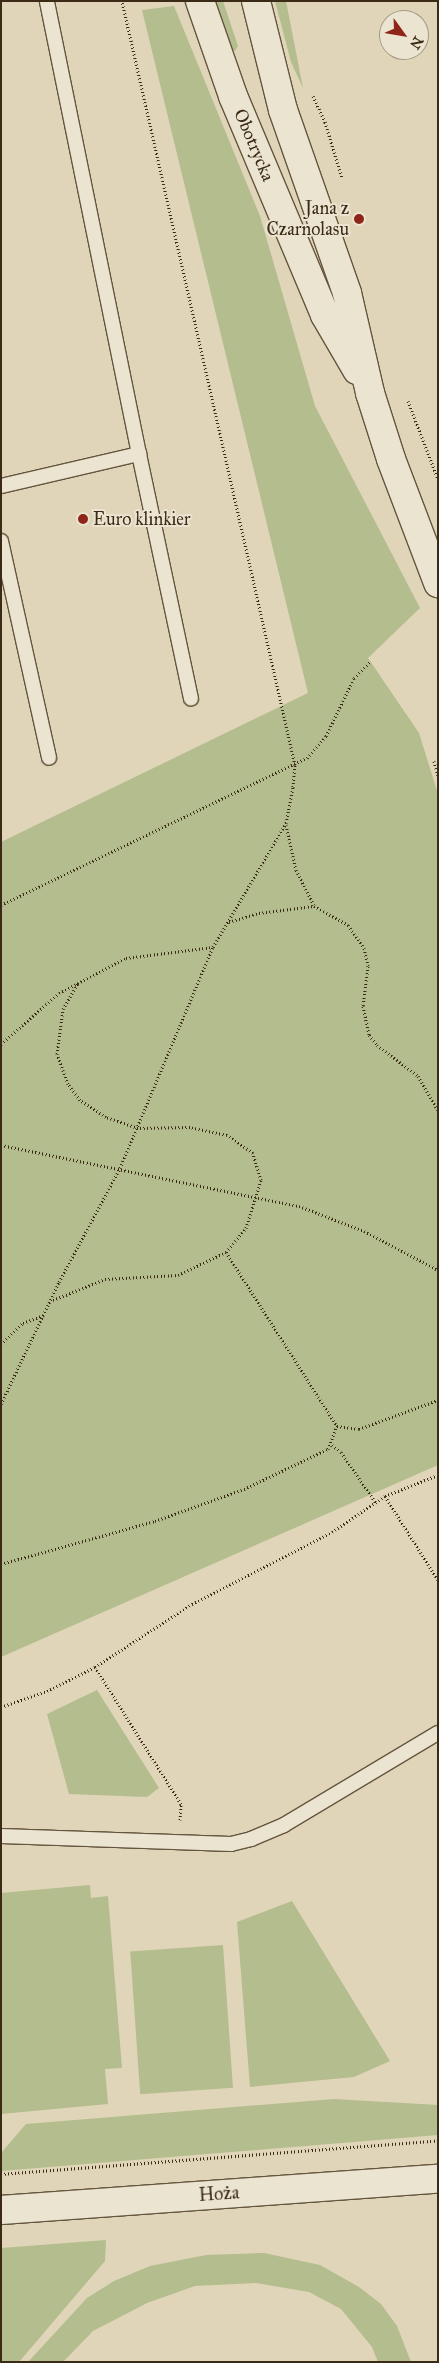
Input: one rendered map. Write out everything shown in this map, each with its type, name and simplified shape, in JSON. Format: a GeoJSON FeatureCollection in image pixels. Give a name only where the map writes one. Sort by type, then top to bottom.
{"type":"FeatureCollection","features":[{"type":"Feature","properties":{"kind":"street","name":"Obotrycka"},"geometry":{"type":"LineString","coordinates":[[200,1],[233,96],[325,315],[370,392]]}},
{"type":"Feature","properties":{"kind":"street","name":"Obotrycka"},"geometry":{"type":"LineString","coordinates":[[256,1],[283,110],[347,293],[370,392],[391,459],[438,583]]}},
{"type":"Feature","properties":{"kind":"street","name":"Hoża"},"geometry":{"type":"LineString","coordinates":[[1,2210],[438,2179]]}},
{"type":"Feature","properties":{"kind":"lane"},"geometry":{"type":"LineString","coordinates":[[47,1],[191,699]]}},
{"type":"Feature","properties":{"kind":"lane"},"geometry":{"type":"LineString","coordinates":[[1,486],[139,454]]}},
{"type":"Feature","properties":{"kind":"lane"},"geometry":{"type":"LineString","coordinates":[[1,541],[49,758]]}},
{"type":"Feature","properties":{"kind":"lane"},"geometry":{"type":"LineString","coordinates":[[1,1836],[180,1840],[231,1844],[252,1839],[284,1825],[438,1733]]}},
{"type":"Feature","properties":{"kind":"path"},"geometry":{"type":"LineString","coordinates":[[122,1],[295,765],[286,823],[296,870],[314,906],[348,925],[358,936],[368,966],[363,1006],[369,1035],[377,1046],[418,1076],[438,1110]]}},
{"type":"Feature","properties":{"kind":"path"},"geometry":{"type":"LineString","coordinates":[[405,394],[438,479]]}},
{"type":"Feature","properties":{"kind":"path"},"geometry":{"type":"LineString","coordinates":[[1,905],[307,758],[321,742],[354,678],[370,662]]}},
{"type":"Feature","properties":{"kind":"path"},"geometry":{"type":"LineString","coordinates":[[434,761],[438,776]]}},
{"type":"Feature","properties":{"kind":"path"},"geometry":{"type":"LineString","coordinates":[[1,1404],[53,1300],[59,1282],[120,1168],[213,947],[229,923],[286,823]]}},
{"type":"Feature","properties":{"kind":"path"},"geometry":{"type":"LineString","coordinates":[[229,923],[259,913],[314,906]]}},
{"type":"Feature","properties":{"kind":"path"},"geometry":{"type":"LineString","coordinates":[[1,1044],[59,992],[126,958],[213,947]]}},
{"type":"Feature","properties":{"kind":"path"},"geometry":{"type":"LineString","coordinates":[[53,1300],[104,1279],[178,1275],[226,1252],[246,1228],[258,1197],[260,1170],[253,1154],[240,1142],[227,1135],[190,1127],[138,1128],[93,1110],[80,1100],[62,1071],[57,1054],[59,1023],[78,983]]}},
{"type":"Feature","properties":{"kind":"path"},"geometry":{"type":"LineString","coordinates":[[1,1145],[258,1197],[328,1216],[438,1270]]}},
{"type":"Feature","properties":{"kind":"path"},"geometry":{"type":"LineString","coordinates":[[226,1252],[336,1426],[332,1445]]}},
{"type":"Feature","properties":{"kind":"path"},"geometry":{"type":"LineString","coordinates":[[1,1344],[23,1323],[45,1315]]}},
{"type":"Feature","properties":{"kind":"path"},"geometry":{"type":"LineString","coordinates":[[336,1426],[359,1429],[438,1400]]}},
{"type":"Feature","properties":{"kind":"path"},"geometry":{"type":"LineString","coordinates":[[332,1445],[340,1452],[376,1503]]}},
{"type":"Feature","properties":{"kind":"path"},"geometry":{"type":"LineString","coordinates":[[1,1564],[209,1504],[332,1445]]}},
{"type":"Feature","properties":{"kind":"path"},"geometry":{"type":"LineString","coordinates":[[1,1707],[47,1691],[95,1667],[192,1604],[332,1532],[385,1496],[438,1475]]}},
{"type":"Feature","properties":{"kind":"path"},"geometry":{"type":"LineString","coordinates":[[385,1496],[438,1580]]}},
{"type":"Feature","properties":{"kind":"path"},"geometry":{"type":"LineString","coordinates":[[95,1667],[181,1804],[180,1840]]}},
{"type":"Feature","properties":{"kind":"path"},"geometry":{"type":"LineString","coordinates":[[1,2174],[438,2140]]}},
{"type":"Feature","properties":{"kind":"green space"},"geometry":{"type":"Polygon","coordinates":[[[215,1],[223,1],[238,46],[235,51],[228,48],[215,1]]]}},
{"type":"Feature","properties":{"kind":"green space"},"geometry":{"type":"Polygon","coordinates":[[[275,1],[286,1],[303,88],[291,62],[275,1]]]}},
{"type":"Feature","properties":{"kind":"green space"},"geometry":{"type":"Polygon","coordinates":[[[174,6],[260,216],[315,406],[420,608],[368,658],[419,733],[438,794],[438,1465],[1,1657],[1,842],[308,693],[142,10],[174,6]]]}},
{"type":"Feature","properties":{"kind":"green space"},"geometry":{"type":"Polygon","coordinates":[[[97,1690],[159,1788],[147,1797],[69,1794],[47,1714],[97,1690]]]}},
{"type":"Feature","properties":{"kind":"green space"},"geometry":{"type":"Polygon","coordinates":[[[90,1885],[91,1898],[108,1896],[122,2068],[105,2069],[108,2104],[1,2114],[1,1893],[90,1885]]]}},
{"type":"Feature","properties":{"kind":"green space"},"geometry":{"type":"Polygon","coordinates":[[[292,1901],[390,2061],[354,2077],[250,2087],[237,1922],[292,1901]]]}},
{"type":"Feature","properties":{"kind":"green space"},"geometry":{"type":"Polygon","coordinates":[[[223,1945],[233,2088],[140,2094],[130,1951],[223,1945]]]}},
{"type":"Feature","properties":{"kind":"green space"},"geometry":{"type":"Polygon","coordinates":[[[334,2099],[438,2105],[438,2135],[1,2171],[1,2153],[26,2124],[334,2099]]]}},
{"type":"Feature","properties":{"kind":"green space"},"geometry":{"type":"Polygon","coordinates":[[[106,2240],[105,2261],[19,2362],[1,2362],[1,2248],[106,2240]]]}},
{"type":"Feature","properties":{"kind":"green space"},"geometry":{"type":"Polygon","coordinates":[[[264,2253],[320,2265],[359,2287],[381,2304],[397,2326],[411,2362],[378,2362],[372,2347],[341,2309],[309,2292],[256,2283],[195,2286],[147,2303],[93,2331],[63,2362],[28,2362],[87,2298],[114,2281],[150,2266],[206,2255],[264,2253]]]}},
{"type":"Feature","properties":{"kind":"place","name":"Jana z Czarnolasu"},"geometry":{"type":"Point","coordinates":[359,219]}},
{"type":"Feature","properties":{"kind":"place","name":"Euro klinkier"},"geometry":{"type":"Point","coordinates":[83,519]}}]}
